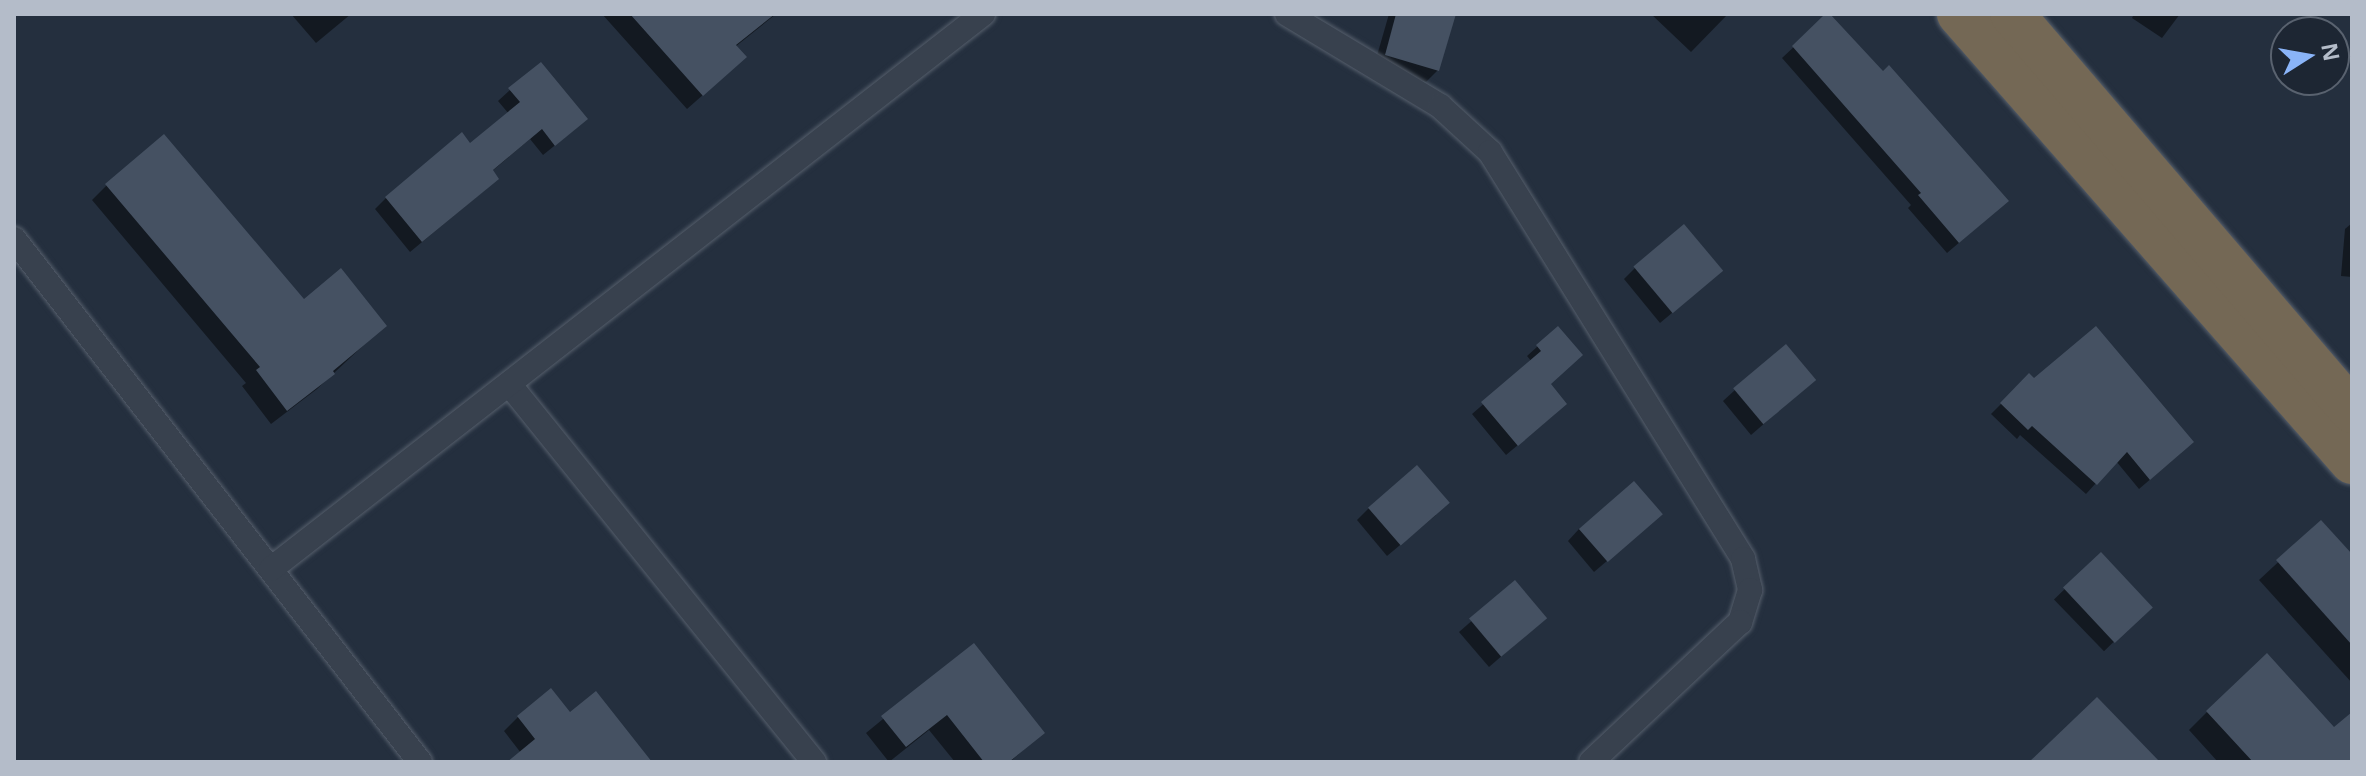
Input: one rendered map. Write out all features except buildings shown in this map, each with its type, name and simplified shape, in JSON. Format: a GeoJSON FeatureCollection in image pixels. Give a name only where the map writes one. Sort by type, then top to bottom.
{"type":"FeatureCollection","features":[{"type":"Feature","properties":{"kind":"highway"},"geometry":{"type":"LineString","coordinates":[[1959,14],[2352,462]]}},
{"type":"Feature","properties":{"kind":"highway"},"geometry":{"type":"LineString","coordinates":[[2012,14],[2352,411]]}},
{"type":"Feature","properties":{"kind":"lane"},"geometry":{"type":"LineString","coordinates":[[271,569],[983,14]]}},
{"type":"Feature","properties":{"kind":"lane"},"geometry":{"type":"LineString","coordinates":[[1287,14],[1440,106],[1490,152],[1743,559],[1750,590],[1740,622],[1591,762]]}},
{"type":"Feature","properties":{"kind":"lane"},"geometry":{"type":"LineString","coordinates":[[14,239],[420,762]]}},
{"type":"Feature","properties":{"kind":"lane"},"geometry":{"type":"LineString","coordinates":[[509,384],[814,762]]}}]}
